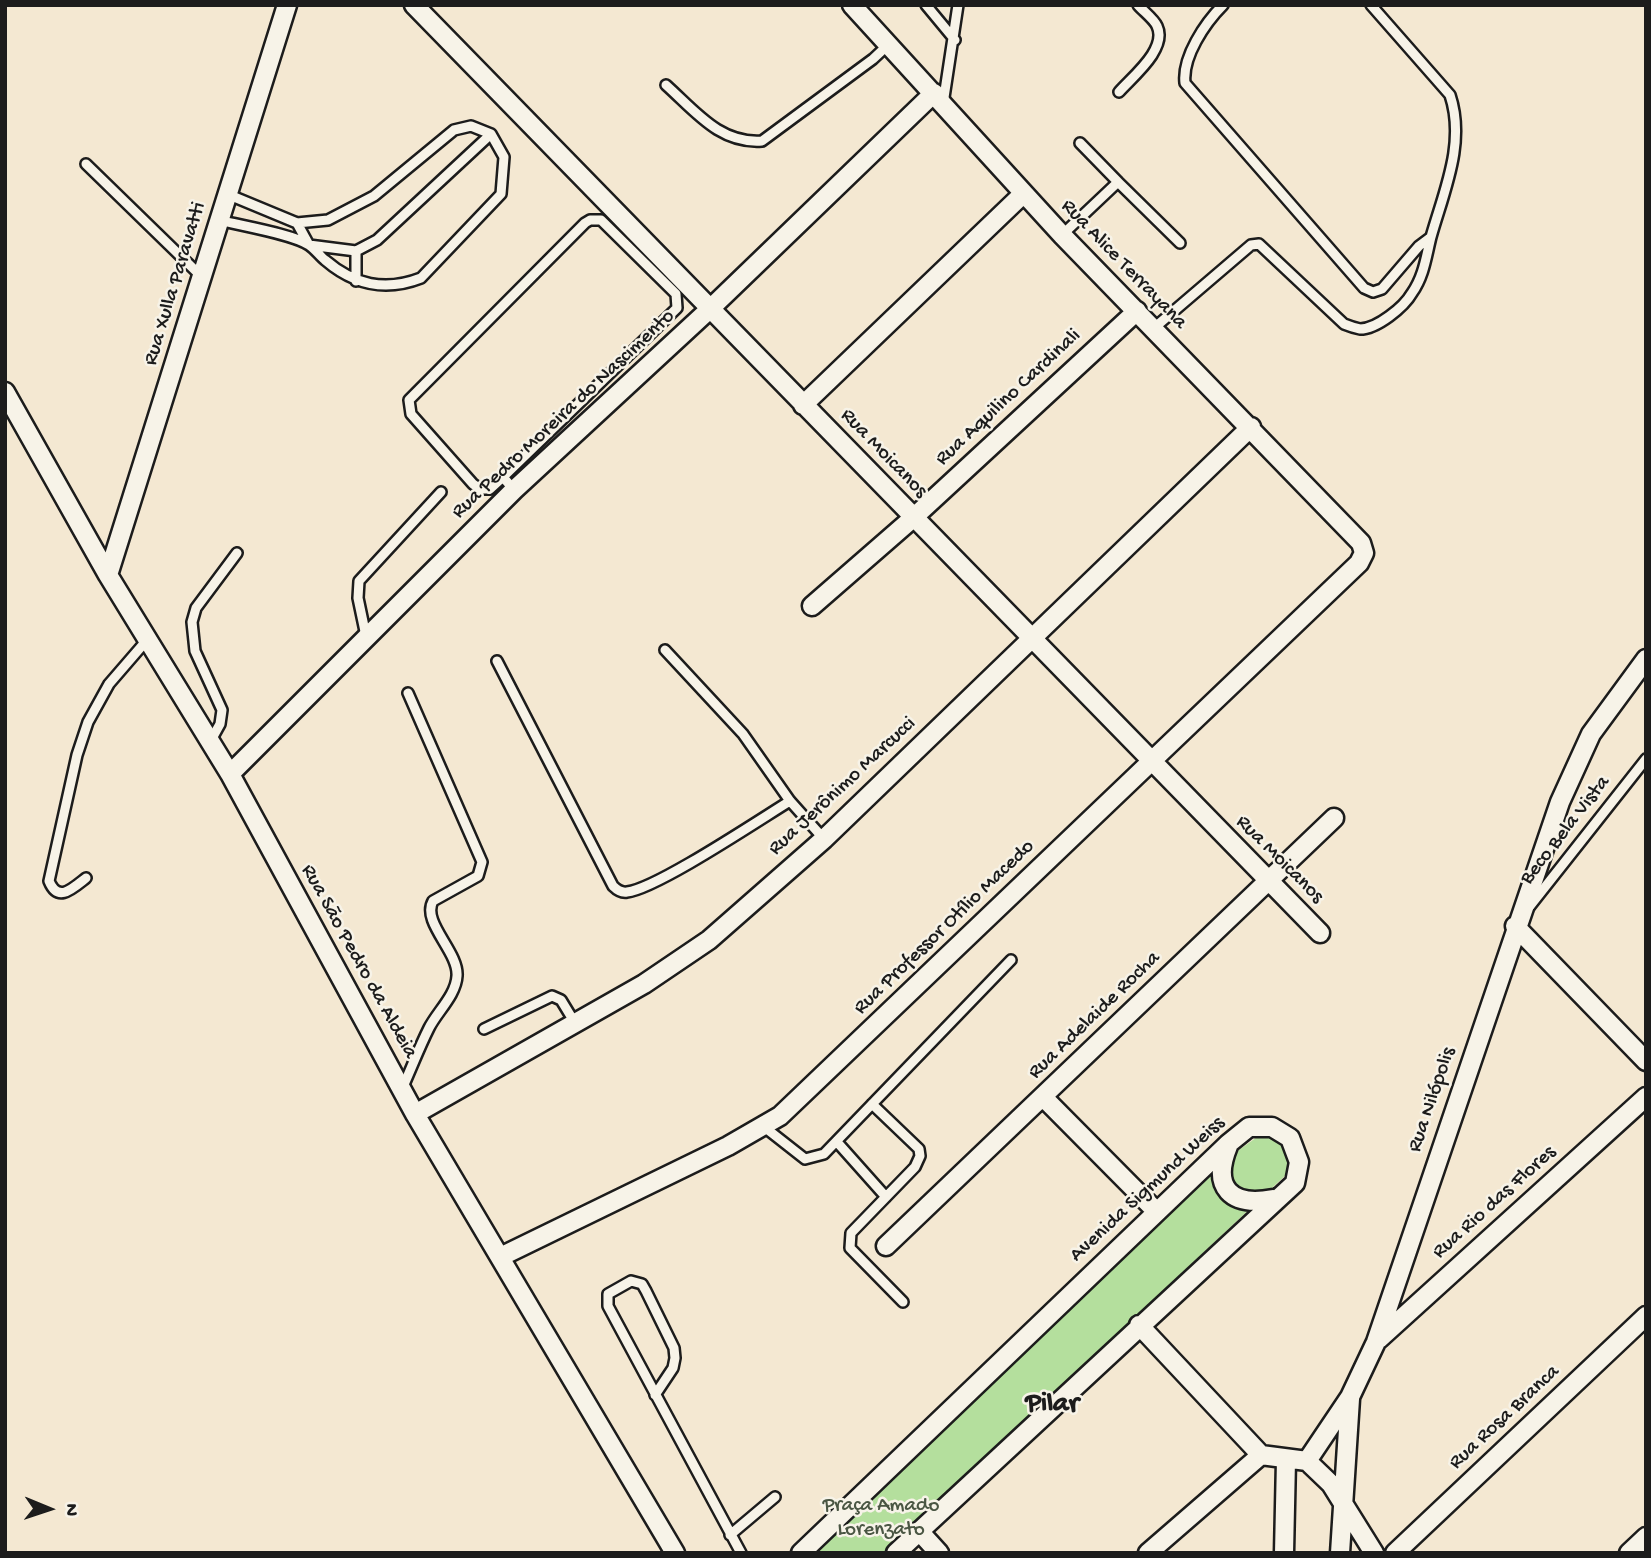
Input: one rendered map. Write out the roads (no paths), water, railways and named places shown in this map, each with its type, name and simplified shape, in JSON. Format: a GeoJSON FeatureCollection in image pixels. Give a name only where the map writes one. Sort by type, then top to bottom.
{"type":"FeatureCollection","features":[{"type":"Feature","properties":{"kind":"street","name":"Rua Xulla Paravatti"},"geometry":{"type":"LineString","coordinates":[[108,576],[287,5]]}},
{"type":"Feature","properties":{"kind":"street","name":"Rua Moicanos"},"geometry":{"type":"LineString","coordinates":[[414,5],[712,307],[1032,641],[1320,933]]}},
{"type":"Feature","properties":{"kind":"street","name":"Rua Alice Terrayana"},"geometry":{"type":"LineString","coordinates":[[852,5],[1023,194],[1361,543],[1364,553]]}},
{"type":"Feature","properties":{"kind":"street","name":"Rua Pedro Moreira do Nascimento"},"geometry":{"type":"LineString","coordinates":[[230,774],[367,637],[509,483],[712,307],[938,98]]}},
{"type":"Feature","properties":{"kind":"street"},"geometry":{"type":"LineString","coordinates":[[803,405],[1023,194]]}},
{"type":"Feature","properties":{"kind":"street","name":"Rua Aquilino Cardinali"},"geometry":{"type":"LineString","coordinates":[[812,606],[913,518],[1137,311]]}},
{"type":"Feature","properties":{"kind":"street","name":"Rua São Pedro da Aldeia"},"geometry":{"type":"LineString","coordinates":[[5,392],[108,576],[230,774],[415,1114],[675,1553]]}},
{"type":"Feature","properties":{"kind":"street","name":"Rua Jerônimo Marcucci"},"geometry":{"type":"LineString","coordinates":[[415,1114],[644,984],[709,940],[824,839],[1251,427]]}},
{"type":"Feature","properties":{"kind":"street","name":"Rua Professor Otílio Macedo"},"geometry":{"type":"LineString","coordinates":[[500,1257],[716,1152],[780,1116],[1152,763],[1359,563],[1364,553]]}},
{"type":"Feature","properties":{"kind":"street","name":"Rua Nilópolis"},"geometry":{"type":"LineString","coordinates":[[1307,1461],[1350,1398],[1376,1342],[1515,926],[1560,802],[1591,734],[1646,659]]}},
{"type":"Feature","properties":{"kind":"street","name":"Rua Adelaide Rocha"},"geometry":{"type":"LineString","coordinates":[[886,1246],[1334,818]]}},
{"type":"Feature","properties":{"kind":"street"},"geometry":{"type":"LineString","coordinates":[[1515,926],[1646,1061]]}},
{"type":"Feature","properties":{"kind":"street"},"geometry":{"type":"LineString","coordinates":[[1043,1097],[1156,1212]]}},
{"type":"Feature","properties":{"kind":"street","name":"Rua Rio das Flores"},"geometry":{"type":"LineString","coordinates":[[1376,1342],[1646,1097]]}},
{"type":"Feature","properties":{"kind":"street","name":"Avenida Sigmund Weiss"},"geometry":{"type":"LineString","coordinates":[[801,1553],[1228,1144],[1250,1127],[1272,1127],[1290,1138],[1300,1162],[1295,1183],[896,1553]]}},
{"type":"Feature","properties":{"kind":"street"},"geometry":{"type":"LineString","coordinates":[[1228,1144],[1221,1164],[1223,1185],[1236,1200],[1251,1203],[1277,1199]]}},
{"type":"Feature","properties":{"kind":"street","name":"Rua Rosa Branca"},"geometry":{"type":"LineString","coordinates":[[1395,1553],[1646,1316]]}},
{"type":"Feature","properties":{"kind":"street"},"geometry":{"type":"LineString","coordinates":[[1139,1325],[1261,1455],[1307,1461],[1331,1484],[1374,1553]]}},
{"type":"Feature","properties":{"kind":"street"},"geometry":{"type":"LineString","coordinates":[[1340,1553],[1350,1398]]}},
{"type":"Feature","properties":{"kind":"street"},"geometry":{"type":"LineString","coordinates":[[1148,1553],[1261,1455]]}},
{"type":"Feature","properties":{"kind":"street"},"geometry":{"type":"LineString","coordinates":[[1284,1553],[1286,1460]]}},
{"type":"Feature","properties":{"kind":"street"},"geometry":{"type":"LineString","coordinates":[[919,1531],[939,1553]]}},
{"type":"Feature","properties":{"kind":"street"},"geometry":{"type":"LineString","coordinates":[[1629,1553],[1646,1537]]}},
{"type":"Feature","properties":{"kind":"lane"},"geometry":{"type":"LineString","coordinates":[[926,5],[954,40]]}},
{"type":"Feature","properties":{"kind":"lane"},"geometry":{"type":"LineString","coordinates":[[938,98],[954,40],[958,5]]}},
{"type":"Feature","properties":{"kind":"lane"},"geometry":{"type":"LineString","coordinates":[[1119,92],[1151,56],[1159,39],[1157,26],[1138,5]]}},
{"type":"Feature","properties":{"kind":"lane"},"geometry":{"type":"LineString","coordinates":[[1223,5],[1196,44],[1185,69],[1185,83],[1364,288],[1373,292],[1382,289],[1432,237]]}},
{"type":"Feature","properties":{"kind":"lane"},"geometry":{"type":"LineString","coordinates":[[1154,328],[1251,245],[1259,244],[1344,324],[1361,329],[1380,322],[1412,295],[1426,264],[1450,173],[1457,136],[1456,113],[1450,95],[1371,5]]}},
{"type":"Feature","properties":{"kind":"lane"},"geometry":{"type":"LineString","coordinates":[[666,85],[722,135],[744,142],[762,141],[873,59],[889,44]]}},
{"type":"Feature","properties":{"kind":"lane"},"geometry":{"type":"LineString","coordinates":[[228,194],[297,223],[328,220],[374,196],[454,130],[471,126],[491,134],[504,156],[501,194],[421,278],[386,287],[356,281],[340,272],[309,245],[297,223]]}},
{"type":"Feature","properties":{"kind":"lane"},"geometry":{"type":"LineString","coordinates":[[219,220],[309,245],[356,251],[377,240],[491,134]]}},
{"type":"Feature","properties":{"kind":"lane"},"geometry":{"type":"LineString","coordinates":[[1080,143],[1180,243]]}},
{"type":"Feature","properties":{"kind":"lane"},"geometry":{"type":"LineString","coordinates":[[86,164],[202,277]]}},
{"type":"Feature","properties":{"kind":"lane"},"geometry":{"type":"LineString","coordinates":[[1062,235],[1118,182]]}},
{"type":"Feature","properties":{"kind":"lane"},"geometry":{"type":"LineString","coordinates":[[601,220],[676,294],[677,308],[509,483],[490,489],[480,489],[473,484],[411,414],[409,400],[584,223],[601,220]]}},
{"type":"Feature","properties":{"kind":"lane"},"geometry":{"type":"LineString","coordinates":[[356,251],[356,281]]}},
{"type":"Feature","properties":{"kind":"lane"},"geometry":{"type":"LineString","coordinates":[[367,637],[358,598],[359,581],[441,492]]}},
{"type":"Feature","properties":{"kind":"lane"},"geometry":{"type":"LineString","coordinates":[[210,742],[220,724],[222,710],[195,651],[192,622],[195,608],[237,553]]}},
{"type":"Feature","properties":{"kind":"lane"},"geometry":{"type":"LineString","coordinates":[[86,878],[66,893],[59,894],[53,891],[49,881],[77,755],[88,722],[109,684],[148,640]]}},
{"type":"Feature","properties":{"kind":"lane"},"geometry":{"type":"LineString","coordinates":[[665,649],[743,734],[790,801],[824,839]]}},
{"type":"Feature","properties":{"kind":"lane"},"geometry":{"type":"LineString","coordinates":[[497,661],[613,886],[620,892],[629,892],[658,879],[790,801]]}},
{"type":"Feature","properties":{"kind":"lane"},"geometry":{"type":"LineString","coordinates":[[402,1090],[425,1035],[452,992],[458,974],[456,963],[431,916],[430,906],[433,901],[478,876],[482,862],[408,693]]}},
{"type":"Feature","properties":{"kind":"lane","name":"Beco Bela Vista"},"geometry":{"type":"LineString","coordinates":[[1515,926],[1646,759]]}},
{"type":"Feature","properties":{"kind":"lane"},"geometry":{"type":"LineString","coordinates":[[763,1126],[805,1159],[824,1154],[1011,960]]}},
{"type":"Feature","properties":{"kind":"lane"},"geometry":{"type":"LineString","coordinates":[[484,1029],[552,996],[561,1000],[575,1023]]}},
{"type":"Feature","properties":{"kind":"lane"},"geometry":{"type":"LineString","coordinates":[[872,1104],[919,1149],[920,1156],[915,1167],[851,1233],[850,1248],[903,1303]]}},
{"type":"Feature","properties":{"kind":"lane"},"geometry":{"type":"LineString","coordinates":[[837,1142],[886,1197]]}},
{"type":"Feature","properties":{"kind":"lane"},"geometry":{"type":"LineString","coordinates":[[655,1395],[673,1368],[674,1348],[642,1284],[631,1281],[608,1294],[608,1306],[655,1395],[730,1535],[741,1553]]}},
{"type":"Feature","properties":{"kind":"lane"},"geometry":{"type":"LineString","coordinates":[[730,1535],[775,1497]]}},
{"type":"Feature","properties":{"kind":"district","name":"Pilar"},"geometry":{"type":"Point","coordinates":[1052,1406]}},
{"type":"Feature","properties":{"kind":"park label","name":"Praça Amado Lorenzato"},"geometry":{"type":"Point","coordinates":[881,1519]}}]}
